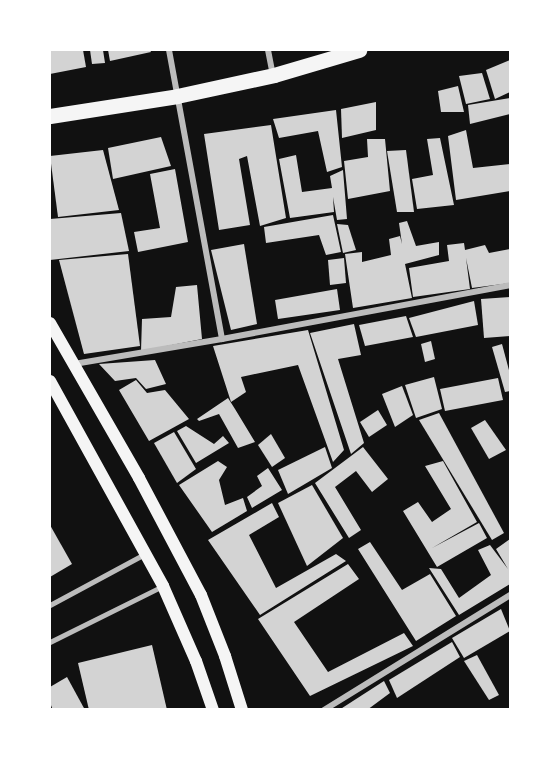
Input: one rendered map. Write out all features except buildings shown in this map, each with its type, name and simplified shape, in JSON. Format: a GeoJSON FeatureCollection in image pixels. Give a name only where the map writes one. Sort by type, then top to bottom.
{"type":"FeatureCollection","features":[{"type":"Feature","properties":{"kind":"main road"},"geometry":{"type":"LineString","coordinates":[[50,116],[177,96],[273,75],[359,50]]}},
{"type":"Feature","properties":{"kind":"main road"},"geometry":{"type":"LineString","coordinates":[[50,323],[139,478],[201,595],[225,656],[242,710]]}},
{"type":"Feature","properties":{"kind":"main road"},"geometry":{"type":"LineString","coordinates":[[50,381],[163,586],[196,661],[213,710]]}},
{"type":"Feature","properties":{"kind":"street"},"geometry":{"type":"LineString","coordinates":[[169,50],[222,339]]}},
{"type":"Feature","properties":{"kind":"street"},"geometry":{"type":"LineString","coordinates":[[268,50],[273,75]]}},
{"type":"Feature","properties":{"kind":"street"},"geometry":{"type":"LineString","coordinates":[[74,363],[222,339],[510,285]]}},
{"type":"Feature","properties":{"kind":"street"},"geometry":{"type":"LineString","coordinates":[[324,710],[510,595]]}},
{"type":"Feature","properties":{"kind":"lane"},"geometry":{"type":"LineString","coordinates":[[50,605],[146,554]]}},
{"type":"Feature","properties":{"kind":"lane"},"geometry":{"type":"LineString","coordinates":[[50,642],[163,586]]}}]}
